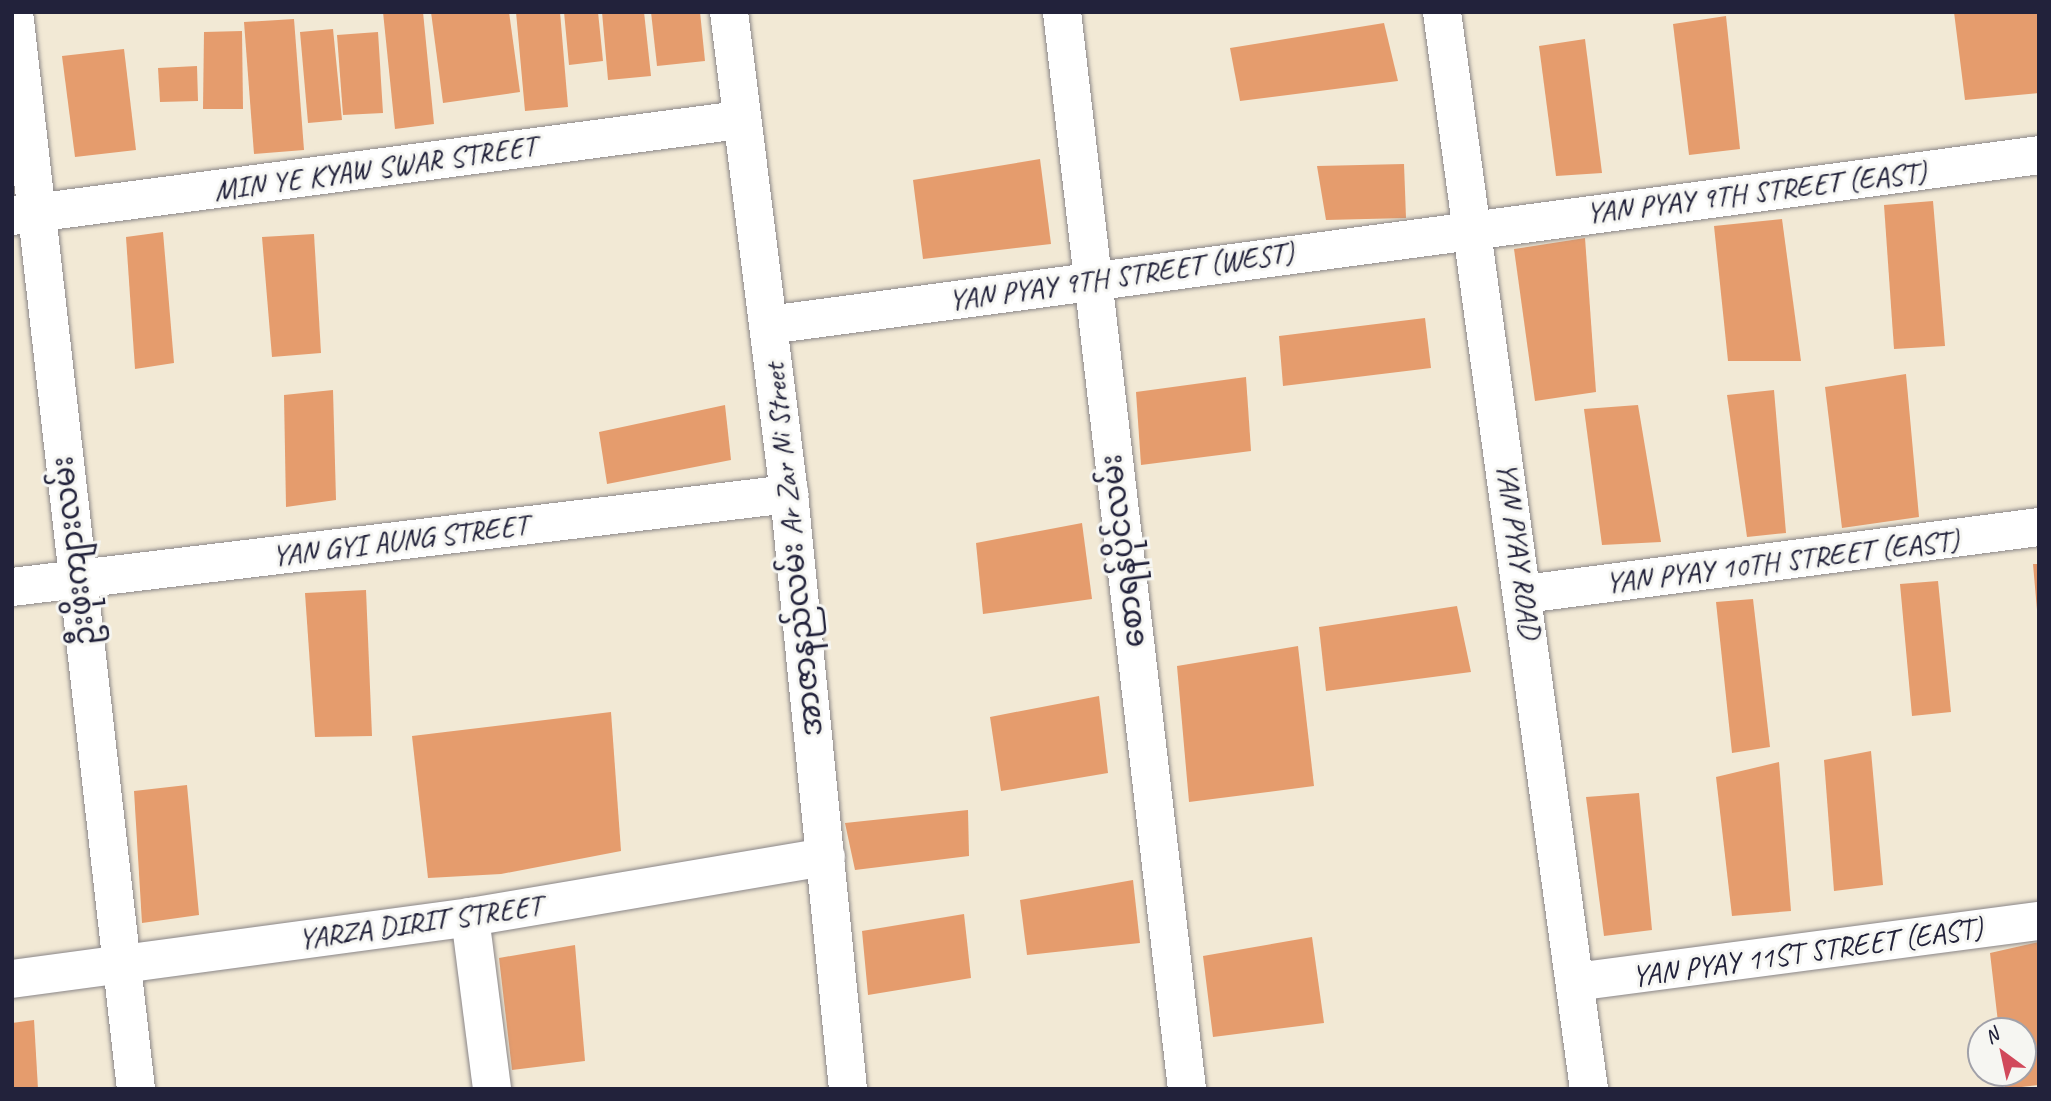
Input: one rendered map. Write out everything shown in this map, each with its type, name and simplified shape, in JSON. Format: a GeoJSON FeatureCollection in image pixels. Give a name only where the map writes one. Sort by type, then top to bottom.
{"type":"FeatureCollection","features":[{"type":"Feature","properties":{"kind":"street","name":"ဦးဖိုးကျားလမ်း"},"geometry":{"type":"LineString","coordinates":[[14,12],[24,214],[76,579],[136,1089]]}},
{"type":"Feature","properties":{"kind":"street","name":"အာဇာနည်လမ်း Ar Zar Ni Street"},"geometry":{"type":"LineString","coordinates":[[729,12],[738,120],[769,325],[789,494],[848,1089]]}},
{"type":"Feature","properties":{"kind":"street","name":"စောရန်ပိုင်လမ်း"},"geometry":{"type":"LineString","coordinates":[[1062,12],[1187,1089]]}},
{"type":"Feature","properties":{"kind":"street","name":"YAN PYAY ROAD"},"geometry":{"type":"LineString","coordinates":[[1442,12],[1525,594],[1589,1089]]}},
{"type":"Feature","properties":{"kind":"street","name":"MIN YE KYAW SWAR STREET"},"geometry":{"type":"LineString","coordinates":[[24,214],[738,120]]}},
{"type":"Feature","properties":{"kind":"street","name":"YAN PYAY 9TH STREET (EAST)"},"geometry":{"type":"LineString","coordinates":[[1473,230],[2039,155]]}},
{"type":"Feature","properties":{"kind":"street","name":"YAN PYAY 9TH STREET (WEST)"},"geometry":{"type":"LineString","coordinates":[[769,325],[1091,279],[1473,230]]}},
{"type":"Feature","properties":{"kind":"street","name":"YAN GYI AUNG STREET"},"geometry":{"type":"LineString","coordinates":[[12,587],[789,494]]}},
{"type":"Feature","properties":{"kind":"street","name":"YAN PYAY 10TH STREET (EAST)"},"geometry":{"type":"LineString","coordinates":[[1525,594],[2039,527]]}},
{"type":"Feature","properties":{"kind":"street","name":"YARZA DIRIT STREET"},"geometry":{"type":"LineString","coordinates":[[12,979],[122,961],[470,917],[826,857]]}},
{"type":"Feature","properties":{"kind":"street"},"geometry":{"type":"LineString","coordinates":[[470,917],[492,1089]]}},
{"type":"Feature","properties":{"kind":"street","name":"YAN PYAY 11ST STREET (EAST)"},"geometry":{"type":"LineString","coordinates":[[1576,982],[2039,921]]}},
{"type":"Feature","properties":{"kind":"building"},"geometry":{"type":"Polygon","coordinates":[[[383,12],[423,12],[434,124],[395,129],[383,12]]]}},
{"type":"Feature","properties":{"kind":"building"},"geometry":{"type":"Polygon","coordinates":[[[431,12],[509,12],[520,92],[443,103],[431,12]]]}},
{"type":"Feature","properties":{"kind":"building"},"geometry":{"type":"Polygon","coordinates":[[[516,12],[560,12],[568,107],[525,111],[516,12]]]}},
{"type":"Feature","properties":{"kind":"building"},"geometry":{"type":"Polygon","coordinates":[[[564,12],[598,12],[603,61],[569,65],[564,12]]]}},
{"type":"Feature","properties":{"kind":"building"},"geometry":{"type":"Polygon","coordinates":[[[602,12],[644,12],[651,76],[608,80],[602,12]]]}},
{"type":"Feature","properties":{"kind":"building"},"geometry":{"type":"Polygon","coordinates":[[[651,12],[700,12],[705,61],[657,66],[651,12]]]}},
{"type":"Feature","properties":{"kind":"building"},"geometry":{"type":"Polygon","coordinates":[[[1954,12],[2039,12],[2039,93],[1965,100],[1954,12]]]}},
{"type":"Feature","properties":{"kind":"building"},"geometry":{"type":"Polygon","coordinates":[[[1726,16],[1740,149],[1689,155],[1673,24],[1726,16]]]}},
{"type":"Feature","properties":{"kind":"building"},"geometry":{"type":"Polygon","coordinates":[[[294,19],[304,150],[254,154],[244,22],[294,19]]]}},
{"type":"Feature","properties":{"kind":"building"},"geometry":{"type":"Polygon","coordinates":[[[1384,23],[1398,81],[1240,101],[1230,48],[1384,23]]]}},
{"type":"Feature","properties":{"kind":"building"},"geometry":{"type":"Polygon","coordinates":[[[333,29],[342,120],[308,123],[300,32],[333,29]]]}},
{"type":"Feature","properties":{"kind":"building"},"geometry":{"type":"Polygon","coordinates":[[[242,31],[243,109],[203,109],[204,32],[242,31]]]}},
{"type":"Feature","properties":{"kind":"building"},"geometry":{"type":"Polygon","coordinates":[[[378,32],[383,113],[343,115],[337,35],[378,32]]]}},
{"type":"Feature","properties":{"kind":"building"},"geometry":{"type":"Polygon","coordinates":[[[1585,39],[1602,173],[1556,176],[1539,46],[1585,39]]]}},
{"type":"Feature","properties":{"kind":"building"},"geometry":{"type":"Polygon","coordinates":[[[124,49],[136,150],[75,157],[62,56],[124,49]]]}},
{"type":"Feature","properties":{"kind":"building"},"geometry":{"type":"Polygon","coordinates":[[[197,66],[198,101],[160,102],[158,68],[197,66]]]}},
{"type":"Feature","properties":{"kind":"building"},"geometry":{"type":"Polygon","coordinates":[[[1040,159],[1051,244],[923,259],[913,180],[1040,159]]]}},
{"type":"Feature","properties":{"kind":"building"},"geometry":{"type":"Polygon","coordinates":[[[1404,164],[1406,218],[1326,220],[1317,166],[1404,164]]]}},
{"type":"Feature","properties":{"kind":"building"},"geometry":{"type":"Polygon","coordinates":[[[1933,201],[1945,346],[1894,349],[1884,205],[1933,201]]]}},
{"type":"Feature","properties":{"kind":"building"},"geometry":{"type":"Polygon","coordinates":[[[1782,219],[1801,361],[1728,361],[1714,226],[1782,219]]]}},
{"type":"Feature","properties":{"kind":"building"},"geometry":{"type":"Polygon","coordinates":[[[163,232],[174,363],[135,369],[126,237],[163,232]]]}},
{"type":"Feature","properties":{"kind":"building"},"geometry":{"type":"Polygon","coordinates":[[[314,234],[321,353],[272,357],[262,237],[314,234]]]}},
{"type":"Feature","properties":{"kind":"building"},"geometry":{"type":"Polygon","coordinates":[[[1585,238],[1596,392],[1535,401],[1514,249],[1585,238]]]}},
{"type":"Feature","properties":{"kind":"building"},"geometry":{"type":"Polygon","coordinates":[[[1425,318],[1431,368],[1283,386],[1279,336],[1425,318]]]}},
{"type":"Feature","properties":{"kind":"building"},"geometry":{"type":"Polygon","coordinates":[[[1906,374],[1919,517],[1842,528],[1825,387],[1906,374]]]}},
{"type":"Feature","properties":{"kind":"building"},"geometry":{"type":"Polygon","coordinates":[[[1246,377],[1251,451],[1141,465],[1136,392],[1246,377]]]}},
{"type":"Feature","properties":{"kind":"building"},"geometry":{"type":"Polygon","coordinates":[[[333,390],[336,500],[286,507],[284,395],[333,390]]]}},
{"type":"Feature","properties":{"kind":"building"},"geometry":{"type":"Polygon","coordinates":[[[1774,390],[1786,533],[1747,537],[1727,395],[1774,390]]]}},
{"type":"Feature","properties":{"kind":"building"},"geometry":{"type":"Polygon","coordinates":[[[725,405],[731,460],[607,484],[599,432],[725,405]]]}},
{"type":"Feature","properties":{"kind":"building"},"geometry":{"type":"Polygon","coordinates":[[[1638,405],[1661,542],[1602,545],[1584,409],[1638,405]]]}},
{"type":"Feature","properties":{"kind":"building"},"geometry":{"type":"Polygon","coordinates":[[[1082,523],[1092,599],[983,614],[976,543],[1082,523]]]}},
{"type":"Feature","properties":{"kind":"building"},"geometry":{"type":"Polygon","coordinates":[[[2033,564],[2039,564],[2039,610],[2037,610],[2033,564]]]}},
{"type":"Feature","properties":{"kind":"building"},"geometry":{"type":"Polygon","coordinates":[[[1938,581],[1951,712],[1912,716],[1900,584],[1938,581]]]}},
{"type":"Feature","properties":{"kind":"building"},"geometry":{"type":"Polygon","coordinates":[[[366,590],[372,736],[315,737],[305,593],[366,590]]]}},
{"type":"Feature","properties":{"kind":"building"},"geometry":{"type":"Polygon","coordinates":[[[1753,599],[1770,747],[1732,753],[1716,602],[1753,599]]]}},
{"type":"Feature","properties":{"kind":"building"},"geometry":{"type":"Polygon","coordinates":[[[1457,606],[1471,672],[1326,691],[1319,627],[1457,606]]]}},
{"type":"Feature","properties":{"kind":"building"},"geometry":{"type":"Polygon","coordinates":[[[1298,646],[1314,786],[1189,802],[1177,666],[1298,646]]]}},
{"type":"Feature","properties":{"kind":"building"},"geometry":{"type":"Polygon","coordinates":[[[1099,696],[1108,773],[1001,791],[990,717],[1099,696]]]}},
{"type":"Feature","properties":{"kind":"building"},"geometry":{"type":"Polygon","coordinates":[[[611,712],[621,851],[501,874],[428,878],[412,736],[611,712]]]}},
{"type":"Feature","properties":{"kind":"building"},"geometry":{"type":"Polygon","coordinates":[[[1871,751],[1883,885],[1834,891],[1824,760],[1871,751]]]}},
{"type":"Feature","properties":{"kind":"building"},"geometry":{"type":"Polygon","coordinates":[[[1779,762],[1791,911],[1732,916],[1716,777],[1779,762]]]}},
{"type":"Feature","properties":{"kind":"building"},"geometry":{"type":"Polygon","coordinates":[[[187,785],[199,915],[142,923],[134,791],[187,785]]]}},
{"type":"Feature","properties":{"kind":"building"},"geometry":{"type":"Polygon","coordinates":[[[1639,793],[1652,930],[1604,936],[1586,797],[1639,793]]]}},
{"type":"Feature","properties":{"kind":"building"},"geometry":{"type":"Polygon","coordinates":[[[968,810],[969,856],[855,870],[845,823],[968,810]]]}},
{"type":"Feature","properties":{"kind":"building"},"geometry":{"type":"Polygon","coordinates":[[[1133,880],[1140,943],[1027,955],[1020,900],[1133,880]]]}},
{"type":"Feature","properties":{"kind":"building"},"geometry":{"type":"Polygon","coordinates":[[[964,914],[971,978],[868,995],[862,931],[964,914]]]}},
{"type":"Feature","properties":{"kind":"building"},"geometry":{"type":"Polygon","coordinates":[[[1312,937],[1324,1023],[1213,1037],[1203,956],[1312,937]]]}},
{"type":"Feature","properties":{"kind":"building"},"geometry":{"type":"Polygon","coordinates":[[[2039,942],[2039,1085],[2037,1017],[1997,1017],[1990,953],[2039,942]]]}},
{"type":"Feature","properties":{"kind":"building"},"geometry":{"type":"Polygon","coordinates":[[[575,945],[585,1061],[512,1070],[499,958],[575,945]]]}},
{"type":"Feature","properties":{"kind":"building"},"geometry":{"type":"Polygon","coordinates":[[[34,1020],[38,1089],[12,1089],[12,1023],[34,1020]]]}}]}
